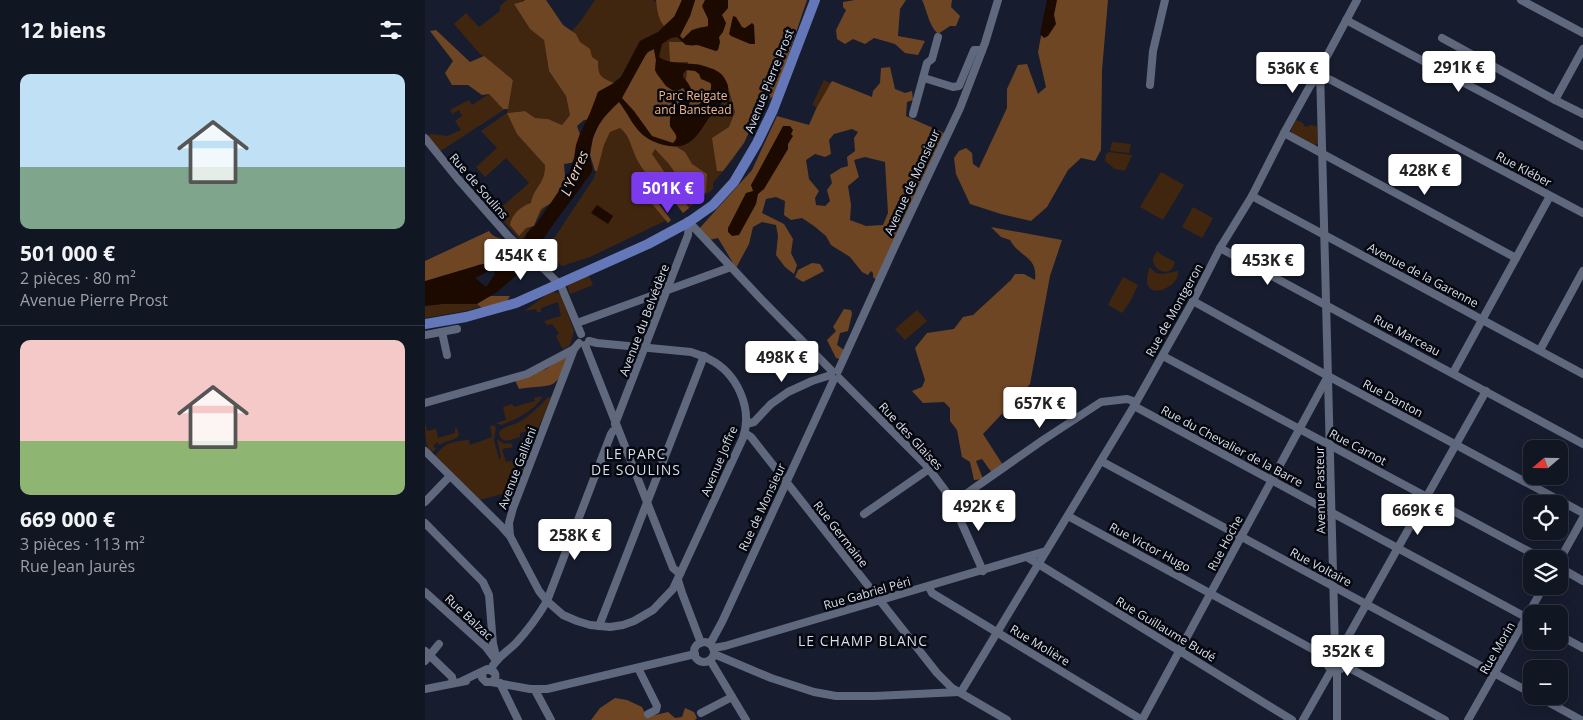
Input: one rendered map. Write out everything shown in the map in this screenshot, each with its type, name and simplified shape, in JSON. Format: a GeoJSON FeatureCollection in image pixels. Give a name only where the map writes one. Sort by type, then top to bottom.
{"type":"FeatureCollection","features":[{"type":"Feature","properties":{"kind":"main road","name":"Avenue Pierre Prost"},"geometry":{"type":"LineString","coordinates":[[425,324],[466,317],[516,303],[556,281],[648,244],[688,220],[742,168],[757,143],[773,110],[815,0]]}},
{"type":"Feature","properties":{"kind":"street","name":"Avenue de Monsieur"},"geometry":{"type":"LineString","coordinates":[[835,375],[960,108],[982,50],[998,0]]}},
{"type":"Feature","properties":{"kind":"street"},"geometry":{"type":"LineString","coordinates":[[1150,85],[1153,51],[1165,0]]}},
{"type":"Feature","properties":{"kind":"street","name":"Rue de Montgeron"},"geometry":{"type":"LineString","coordinates":[[961,692],[1163,356],[1220,248],[1252,196],[1284,132],[1312,83],[1320,79],[1321,66],[1357,0]]}},
{"type":"Feature","properties":{"kind":"street"},"geometry":{"type":"LineString","coordinates":[[1521,0],[1583,33]]}},
{"type":"Feature","properties":{"kind":"street"},"geometry":{"type":"LineString","coordinates":[[1346,20],[1583,146]]}},
{"type":"Feature","properties":{"kind":"street"},"geometry":{"type":"LineString","coordinates":[[913,114],[927,63],[932,59],[938,37]]}},
{"type":"Feature","properties":{"kind":"street"},"geometry":{"type":"LineString","coordinates":[[1442,38],[1583,114]]}},
{"type":"Feature","properties":{"kind":"street"},"geometry":{"type":"LineString","coordinates":[[1555,100],[1583,48]]}},
{"type":"Feature","properties":{"kind":"street"},"geometry":{"type":"LineString","coordinates":[[924,78],[953,88],[959,86],[974,50],[982,50]]}},
{"type":"Feature","properties":{"kind":"street","name":"Rue Kléber"},"geometry":{"type":"LineString","coordinates":[[1320,79],[1326,78],[1331,80],[1583,213]]}},
{"type":"Feature","properties":{"kind":"street","name":"Avenue Pasteur"},"geometry":{"type":"LineString","coordinates":[[1320,79],[1333,586],[1338,651]]}},
{"type":"Feature","properties":{"kind":"street"},"geometry":{"type":"LineString","coordinates":[[1284,132],[1516,258]]}},
{"type":"Feature","properties":{"kind":"street","name":"Rue de Soulins"},"geometry":{"type":"LineString","coordinates":[[425,138],[458,179],[519,246],[556,281]]}},
{"type":"Feature","properties":{"kind":"street","name":"Avenue de la Garenne"},"geometry":{"type":"LineString","coordinates":[[1252,196],[1583,374]]}},
{"type":"Feature","properties":{"kind":"street"},"geometry":{"type":"LineString","coordinates":[[1453,373],[1550,196]]}},
{"type":"Feature","properties":{"kind":"street","name":"Rue des Glaises"},"geometry":{"type":"LineString","coordinates":[[688,220],[835,375],[929,469],[953,503],[983,571]]}},
{"type":"Feature","properties":{"kind":"street","name":"Avenue du Belvédère"},"geometry":{"type":"LineString","coordinates":[[493,672],[497,660],[536,622],[547,602],[688,235],[688,220]]}},
{"type":"Feature","properties":{"kind":"street","name":"Rue Marceau"},"geometry":{"type":"LineString","coordinates":[[1220,248],[1583,444]]}},
{"type":"Feature","properties":{"kind":"street"},"geometry":{"type":"LineString","coordinates":[[577,323],[731,267]]}},
{"type":"Feature","properties":{"kind":"street"},"geometry":{"type":"LineString","coordinates":[[1540,350],[1583,271]]}},
{"type":"Feature","properties":{"kind":"street"},"geometry":{"type":"LineString","coordinates":[[425,403],[527,374],[582,344],[588,336],[581,334],[565,294],[556,281]]}},
{"type":"Feature","properties":{"kind":"street","name":"Rue Danton"},"geometry":{"type":"LineString","coordinates":[[1193,301],[1583,513]]}},
{"type":"Feature","properties":{"kind":"street"},"geometry":{"type":"LineString","coordinates":[[425,335],[457,329]]}},
{"type":"Feature","properties":{"kind":"street"},"geometry":{"type":"LineString","coordinates":[[443,332],[447,355]]}},
{"type":"Feature","properties":{"kind":"street","name":"Avenue Joffre"},"geometry":{"type":"LineString","coordinates":[[582,344],[597,343],[691,352],[704,356],[724,369],[737,385],[744,403],[745,433],[673,589]]}},
{"type":"Feature","properties":{"kind":"street"},"geometry":{"type":"LineString","coordinates":[[582,344],[673,568],[679,577],[681,593],[701,643]]}},
{"type":"Feature","properties":{"kind":"street","name":"Avenue Gallieni"},"geometry":{"type":"LineString","coordinates":[[509,536],[509,523],[513,508],[582,344]]}},
{"type":"Feature","properties":{"kind":"street"},"geometry":{"type":"LineString","coordinates":[[599,626],[704,356]]}},
{"type":"Feature","properties":{"kind":"street","name":"Rue Carnot"},"geometry":{"type":"LineString","coordinates":[[1163,356],[1526,550]]}},
{"type":"Feature","properties":{"kind":"street"},"geometry":{"type":"LineString","coordinates":[[746,424],[754,422],[771,404],[788,392],[812,381],[835,375]]}},
{"type":"Feature","properties":{"kind":"street","name":"Rue de Monsieur"},"geometry":{"type":"LineString","coordinates":[[712,651],[720,626],[835,375]]}},
{"type":"Feature","properties":{"kind":"street","name":"Rue Hoche"},"geometry":{"type":"LineString","coordinates":[[1142,720],[1328,376]]}},
{"type":"Feature","properties":{"kind":"street"},"geometry":{"type":"LineString","coordinates":[[1338,651],[1367,605],[1486,391]]}},
{"type":"Feature","properties":{"kind":"street"},"geometry":{"type":"LineString","coordinates":[[953,503],[1101,402],[1127,398],[1135,404]]}},
{"type":"Feature","properties":{"kind":"street","name":"Rue du Chevalier de la Barre"},"geometry":{"type":"LineString","coordinates":[[1135,404],[1523,616]]}},
{"type":"Feature","properties":{"kind":"street","name":"Rue Germaine"},"geometry":{"type":"LineString","coordinates":[[745,433],[751,437],[937,673],[951,687],[1007,720]]}},
{"type":"Feature","properties":{"kind":"street"},"geometry":{"type":"LineString","coordinates":[[425,451],[502,527],[509,536],[539,591],[547,602],[563,615],[577,622],[590,625],[610,627],[623,625],[653,610],[673,589],[681,593]]}},
{"type":"Feature","properties":{"kind":"street","name":"Rue Voltaire"},"geometry":{"type":"LineString","coordinates":[[1101,461],[1523,689]]}},
{"type":"Feature","properties":{"kind":"street"},"geometry":{"type":"LineString","coordinates":[[864,514],[929,469]]}},
{"type":"Feature","properties":{"kind":"street"},"geometry":{"type":"LineString","coordinates":[[425,502],[450,476]]}},
{"type":"Feature","properties":{"kind":"street","name":"Rue Victor Hugo"},"geometry":{"type":"LineString","coordinates":[[1068,516],[1327,657]]}},
{"type":"Feature","properties":{"kind":"street"},"geometry":{"type":"LineString","coordinates":[[1565,550],[1583,518]]}},
{"type":"Feature","properties":{"kind":"street"},"geometry":{"type":"LineString","coordinates":[[425,523],[483,582],[489,596],[493,644],[497,660]]}},
{"type":"Feature","properties":{"kind":"street"},"geometry":{"type":"LineString","coordinates":[[1027,557],[1046,551]]}},
{"type":"Feature","properties":{"kind":"street","name":"Rue Gabriel Péri"},"geometry":{"type":"LineString","coordinates":[[712,651],[1027,557]]}},
{"type":"Feature","properties":{"kind":"street","name":"Rue Guillaume Budé"},"geometry":{"type":"LineString","coordinates":[[1027,557],[1292,720]]}},
{"type":"Feature","properties":{"kind":"street"},"geometry":{"type":"LineString","coordinates":[[1568,573],[1583,581]]}},
{"type":"Feature","properties":{"kind":"street","name":"Rue Molière"},"geometry":{"type":"LineString","coordinates":[[929,586],[932,592],[1142,720]]}},
{"type":"Feature","properties":{"kind":"street","name":"Rue Balzac"},"geometry":{"type":"LineString","coordinates":[[425,592],[486,647],[497,660]]}},
{"type":"Feature","properties":{"kind":"street","name":"Rue Morin"},"geometry":{"type":"LineString","coordinates":[[1468,720],[1523,629]]}},
{"type":"Feature","properties":{"kind":"street"},"geometry":{"type":"LineString","coordinates":[[1568,640],[1583,648]]}},
{"type":"Feature","properties":{"kind":"street"},"geometry":{"type":"LineString","coordinates":[[712,651],[705,662],[699,660],[695,654],[696,646],[706,642],[712,651],[731,696],[746,720]]}},
{"type":"Feature","properties":{"kind":"street"},"geometry":{"type":"LineString","coordinates":[[439,644],[427,655],[452,677],[453,683]]}},
{"type":"Feature","properties":{"kind":"street"},"geometry":{"type":"LineString","coordinates":[[712,651],[732,662],[771,678],[814,692],[836,696],[961,692]]}},
{"type":"Feature","properties":{"kind":"street"},"geometry":{"type":"LineString","coordinates":[[1337,720],[1334,669],[1326,662],[1330,652],[1338,651],[1344,656],[1344,665]]}},
{"type":"Feature","properties":{"kind":"street"},"geometry":{"type":"LineString","coordinates":[[519,720],[503,682],[493,672],[485,670],[483,676],[486,682],[503,682],[536,689],[557,687],[695,654]]}},
{"type":"Feature","properties":{"kind":"street"},"geometry":{"type":"LineString","coordinates":[[1303,720],[1334,669],[1344,665]]}},
{"type":"Feature","properties":{"kind":"street"},"geometry":{"type":"LineString","coordinates":[[1344,665],[1445,720]]}},
{"type":"Feature","properties":{"kind":"street"},"geometry":{"type":"LineString","coordinates":[[638,668],[657,706],[656,710],[648,714]]}},
{"type":"Feature","properties":{"kind":"street"},"geometry":{"type":"LineString","coordinates":[[491,682],[495,679],[493,672]]}},
{"type":"Feature","properties":{"kind":"street"},"geometry":{"type":"LineString","coordinates":[[425,689],[483,676]]}},
{"type":"Feature","properties":{"kind":"street"},"geometry":{"type":"LineString","coordinates":[[536,689],[551,720]]}},
{"type":"Feature","properties":{"kind":"street"},"geometry":{"type":"LineString","coordinates":[[701,713],[731,696]]}},
{"type":"Feature","properties":{"kind":"street"},"geometry":{"type":"LineString","coordinates":[[1554,705],[1581,720]]}},
{"type":"Feature","properties":{"kind":"green space"},"geometry":{"type":"Polygon","coordinates":[[[507,0],[525,0],[514,4],[530,29],[544,39],[549,71],[566,96],[570,115],[562,125],[548,119],[535,118],[525,111],[507,113],[513,80],[479,53],[454,24],[466,13],[479,27],[500,11],[500,6],[507,0]]]}},
{"type":"Feature","properties":{"kind":"green space"},"geometry":{"type":"Polygon","coordinates":[[[525,0],[546,0],[563,25],[576,34],[580,42],[590,49],[592,57],[598,61],[601,75],[614,83],[598,92],[592,119],[584,120],[577,126],[582,140],[576,162],[564,164],[566,190],[560,198],[541,209],[534,226],[526,228],[519,236],[510,225],[511,221],[517,211],[531,203],[544,176],[545,165],[517,134],[507,113],[525,111],[535,118],[548,119],[562,125],[570,115],[566,96],[549,71],[544,40],[530,29],[514,4],[525,0]]]}},
{"type":"Feature","properties":{"kind":"green space"},"geometry":{"type":"Polygon","coordinates":[[[595,0],[653,0],[674,17],[658,32],[640,41],[621,77],[607,87],[568,36],[595,0]]]}},
{"type":"Feature","properties":{"kind":"green space"},"geometry":{"type":"Polygon","coordinates":[[[656,0],[682,0],[676,15],[664,26],[659,17],[656,0]]]}},
{"type":"Feature","properties":{"kind":"green space","name":"Parc Reigate and Banstead"},"geometry":{"type":"Polygon","coordinates":[[[695,0],[807,0],[768,99],[762,103],[752,127],[733,159],[713,183],[713,189],[683,213],[664,188],[651,197],[669,219],[590,257],[562,266],[545,252],[594,178],[610,132],[611,109],[653,48],[690,16],[695,0]]]}},
{"type":"Feature","properties":{"kind":"green space","name":"Parc Reigate and Banstead"},"geometry":{"type":"Polygon","coordinates":[[[695,0],[807,0],[775,95],[762,104],[744,143],[723,171],[717,171],[712,138],[729,127],[735,112],[727,83],[704,81],[709,83],[712,88],[703,102],[691,109],[688,107],[689,104],[676,104],[671,112],[672,128],[677,137],[673,143],[685,152],[692,164],[707,174],[706,192],[695,202],[669,164],[655,149],[652,154],[689,208],[683,213],[667,192],[653,196],[671,220],[668,223],[647,198],[649,188],[654,182],[641,166],[628,137],[620,128],[610,132],[604,145],[597,171],[595,171],[590,155],[593,138],[600,121],[619,102],[647,52],[654,49],[655,70],[667,86],[686,80],[688,62],[670,62],[669,42],[682,42],[691,46],[698,45],[716,51],[704,27],[692,30],[683,39],[679,36],[690,16],[695,0]]]}},
{"type":"Feature","properties":{"kind":"green space"},"geometry":{"type":"Polygon","coordinates":[[[855,0],[906,0],[900,9],[898,36],[925,41],[918,55],[905,53],[895,44],[874,38],[865,44],[853,39],[845,44],[837,39],[836,30],[846,10],[843,7],[843,2],[855,0]]]}},
{"type":"Feature","properties":{"kind":"green space"},"geometry":{"type":"Polygon","coordinates":[[[922,0],[952,0],[951,7],[960,16],[956,26],[950,26],[938,34],[930,22],[922,0]]]}},
{"type":"Feature","properties":{"kind":"green space"},"geometry":{"type":"Polygon","coordinates":[[[1048,0],[1108,0],[1102,70],[1101,150],[1095,161],[1081,158],[1068,170],[1047,207],[1031,221],[970,204],[956,174],[954,158],[959,151],[966,148],[972,153],[973,164],[979,168],[1007,108],[1007,89],[1018,65],[1027,64],[1038,94],[1046,87],[1038,52],[1048,0]]]}},
{"type":"Feature","properties":{"kind":"green space"},"geometry":{"type":"Polygon","coordinates":[[[436,30],[470,62],[484,56],[513,80],[508,109],[503,109],[489,94],[482,95],[468,85],[452,85],[445,73],[453,61],[430,31],[436,30]]]}},
{"type":"Feature","properties":{"kind":"green space"},"geometry":{"type":"Polygon","coordinates":[[[890,67],[895,89],[905,93],[912,91],[913,100],[907,102],[906,116],[944,133],[876,280],[871,271],[868,275],[862,272],[850,257],[831,245],[826,236],[814,226],[802,218],[791,220],[784,215],[785,201],[776,197],[766,199],[762,213],[784,224],[793,239],[791,253],[797,265],[794,274],[785,267],[776,255],[778,236],[776,225],[762,222],[753,227],[749,244],[736,268],[718,238],[709,240],[698,230],[752,170],[777,116],[809,125],[832,81],[872,97],[873,91],[880,83],[881,68],[890,67]],[[852,129],[834,134],[829,140],[831,154],[825,157],[815,154],[806,160],[809,179],[819,191],[815,198],[816,205],[825,206],[830,201],[827,190],[832,183],[830,175],[848,166],[847,157],[855,151],[854,138],[858,132],[852,129]],[[865,157],[854,160],[859,177],[848,186],[851,205],[850,220],[866,226],[883,225],[888,213],[885,162],[865,157]]]}},
{"type":"Feature","properties":{"kind":"green space"},"geometry":{"type":"Polygon","coordinates":[[[824,80],[835,85],[824,111],[812,105],[824,80]]]}},
{"type":"Feature","properties":{"kind":"green space"},"geometry":{"type":"Polygon","coordinates":[[[489,94],[505,109],[439,152],[428,136],[431,134],[447,136],[461,130],[455,121],[462,116],[459,110],[452,114],[450,110],[469,100],[472,105],[489,94]]]}},
{"type":"Feature","properties":{"kind":"green space"},"geometry":{"type":"Polygon","coordinates":[[[507,113],[566,178],[521,241],[496,212],[529,183],[506,158],[485,177],[476,167],[497,148],[481,131],[507,113]]]}},
{"type":"Feature","properties":{"kind":"green space"},"geometry":{"type":"Polygon","coordinates":[[[1296,120],[1307,127],[1310,125],[1317,126],[1318,144],[1314,145],[1292,133],[1291,130],[1296,120]]]}},
{"type":"Feature","properties":{"kind":"green space"},"geometry":{"type":"Polygon","coordinates":[[[1112,142],[1131,144],[1129,153],[1110,151],[1112,142]]]}},
{"type":"Feature","properties":{"kind":"green space"},"geometry":{"type":"Polygon","coordinates":[[[1109,152],[1132,155],[1125,171],[1115,169],[1105,161],[1106,154],[1109,152]]]}},
{"type":"Feature","properties":{"kind":"green space"},"geometry":{"type":"Polygon","coordinates":[[[1161,172],[1184,185],[1163,220],[1140,207],[1161,172]]]}},
{"type":"Feature","properties":{"kind":"green space"},"geometry":{"type":"Polygon","coordinates":[[[1193,207],[1213,218],[1202,238],[1182,227],[1193,207]]]}},
{"type":"Feature","properties":{"kind":"green space"},"geometry":{"type":"Polygon","coordinates":[[[991,227],[1062,240],[1050,276],[1030,384],[983,434],[1003,465],[992,473],[982,459],[976,461],[983,479],[974,480],[970,462],[962,457],[957,430],[950,421],[950,408],[944,402],[923,403],[912,391],[922,387],[925,380],[915,348],[927,333],[954,329],[963,317],[973,315],[1015,274],[1024,274],[1035,280],[1034,266],[1031,262],[1010,240],[1001,237],[991,227]]]}},
{"type":"Feature","properties":{"kind":"green space"},"geometry":{"type":"Polygon","coordinates":[[[489,231],[517,247],[502,260],[478,265],[468,272],[425,288],[425,261],[489,231]]]}},
{"type":"Feature","properties":{"kind":"green space"},"geometry":{"type":"Polygon","coordinates":[[[1158,251],[1175,262],[1168,271],[1163,272],[1155,266],[1154,256],[1158,251]]]}},
{"type":"Feature","properties":{"kind":"green space"},"geometry":{"type":"Polygon","coordinates":[[[812,263],[820,264],[824,271],[803,282],[795,277],[798,270],[812,263]]]}},
{"type":"Feature","properties":{"kind":"green space"},"geometry":{"type":"Polygon","coordinates":[[[1149,267],[1156,273],[1163,274],[1178,271],[1177,277],[1169,286],[1157,291],[1152,290],[1148,286],[1147,280],[1149,267]]]}},
{"type":"Feature","properties":{"kind":"green space"},"geometry":{"type":"Polygon","coordinates":[[[588,274],[593,285],[570,294],[567,285],[588,274]]]}},
{"type":"Feature","properties":{"kind":"green space"},"geometry":{"type":"Polygon","coordinates":[[[1123,277],[1138,285],[1122,313],[1108,305],[1123,277]]]}},
{"type":"Feature","properties":{"kind":"green space"},"geometry":{"type":"Polygon","coordinates":[[[553,292],[560,293],[574,331],[570,345],[564,349],[556,336],[559,333],[552,324],[547,325],[544,321],[561,316],[558,302],[541,308],[541,312],[537,312],[536,309],[524,311],[553,292]]]}},
{"type":"Feature","properties":{"kind":"green space"},"geometry":{"type":"Polygon","coordinates":[[[491,296],[510,296],[507,301],[483,309],[477,304],[480,299],[491,296]]]}},
{"type":"Feature","properties":{"kind":"green space"},"geometry":{"type":"Polygon","coordinates":[[[477,304],[480,307],[425,318],[425,306],[477,304]]]}},
{"type":"Feature","properties":{"kind":"green space"},"geometry":{"type":"Polygon","coordinates":[[[844,309],[851,310],[852,314],[848,331],[840,333],[837,345],[844,350],[840,359],[836,358],[827,340],[836,331],[833,327],[844,309]]]}},
{"type":"Feature","properties":{"kind":"green space"},"geometry":{"type":"Polygon","coordinates":[[[917,310],[927,321],[905,340],[895,329],[917,310]]]}},
{"type":"Feature","properties":{"kind":"green space"},"geometry":{"type":"Polygon","coordinates":[[[568,354],[560,376],[552,384],[519,389],[515,380],[546,369],[568,354]]]}},
{"type":"Feature","properties":{"kind":"green space"},"geometry":{"type":"Polygon","coordinates":[[[543,396],[535,406],[519,417],[501,425],[496,423],[506,420],[503,407],[512,404],[514,407],[535,401],[534,398],[543,396]]]}},
{"type":"Feature","properties":{"kind":"green space"},"geometry":{"type":"Polygon","coordinates":[[[548,397],[552,398],[538,428],[520,433],[520,437],[507,440],[501,439],[499,432],[501,430],[526,418],[548,397]]]}},
{"type":"Feature","properties":{"kind":"green space"},"geometry":{"type":"Polygon","coordinates":[[[425,422],[427,431],[436,429],[438,438],[455,433],[457,428],[459,435],[440,445],[437,442],[433,446],[436,449],[431,453],[426,442],[425,422]]]}},
{"type":"Feature","properties":{"kind":"green space"},"geometry":{"type":"Polygon","coordinates":[[[490,426],[496,427],[494,440],[499,459],[501,458],[497,439],[507,444],[511,443],[513,447],[502,449],[506,462],[523,458],[519,444],[521,441],[525,443],[527,449],[530,448],[516,490],[480,500],[434,457],[446,445],[469,440],[470,445],[492,437],[490,426]]]}},
{"type":"Feature","properties":{"kind":"green space"},"geometry":{"type":"Polygon","coordinates":[[[615,698],[627,700],[642,707],[647,717],[668,712],[675,718],[682,717],[685,708],[694,712],[697,718],[695,720],[591,720],[600,708],[615,698]]]}},
{"type":"Feature","properties":{"kind":"water","name":"L'Yerres"},"geometry":{"type":"Polygon","coordinates":[[[682,0],[695,0],[690,16],[680,36],[683,39],[692,30],[708,26],[708,19],[702,6],[705,0],[728,0],[728,8],[722,15],[726,23],[719,37],[718,50],[698,45],[686,45],[677,37],[671,38],[662,44],[659,57],[671,62],[697,64],[712,68],[722,75],[727,82],[728,92],[725,98],[693,140],[684,145],[670,146],[647,138],[638,131],[619,102],[603,118],[593,137],[590,152],[591,173],[543,240],[534,260],[497,292],[477,304],[425,306],[425,281],[479,265],[502,261],[516,248],[518,249],[527,233],[537,223],[567,179],[579,136],[598,92],[621,77],[640,41],[658,32],[674,17],[682,0]],[[654,49],[648,52],[622,98],[652,136],[673,143],[676,139],[676,134],[670,126],[671,113],[677,104],[685,99],[686,93],[683,88],[677,91],[666,86],[655,70],[654,49]],[[686,70],[683,77],[689,84],[691,91],[688,107],[691,109],[708,96],[711,83],[701,79],[695,71],[686,70]],[[491,270],[475,278],[487,286],[495,272],[491,270]]]}},
{"type":"Feature","properties":{"kind":"water"},"geometry":{"type":"Polygon","coordinates":[[[1047,0],[1057,0],[1054,15],[1056,24],[1048,36],[1044,38],[1040,34],[1047,0]]]}},
{"type":"Feature","properties":{"kind":"water"},"geometry":{"type":"Polygon","coordinates":[[[733,16],[736,17],[742,27],[745,28],[752,23],[754,25],[755,44],[750,44],[729,34],[733,16]]]}},
{"type":"Feature","properties":{"kind":"water"},"geometry":{"type":"Polygon","coordinates":[[[783,126],[790,126],[793,130],[791,134],[793,136],[788,144],[788,149],[764,189],[758,194],[756,204],[739,235],[732,236],[728,232],[728,228],[746,193],[753,191],[751,185],[783,126]]]}},
{"type":"Feature","properties":{"kind":"water"},"geometry":{"type":"Polygon","coordinates":[[[597,205],[613,216],[608,224],[591,213],[597,205]]]}},
{"type":"Feature","properties":{"kind":"district","name":"LE PARC DE SOULINS"},"geometry":{"type":"Point","coordinates":[636,462]}},
{"type":"Feature","properties":{"kind":"district","name":"LE CHAMP BLANC"},"geometry":{"type":"Point","coordinates":[863,640]}}]}
